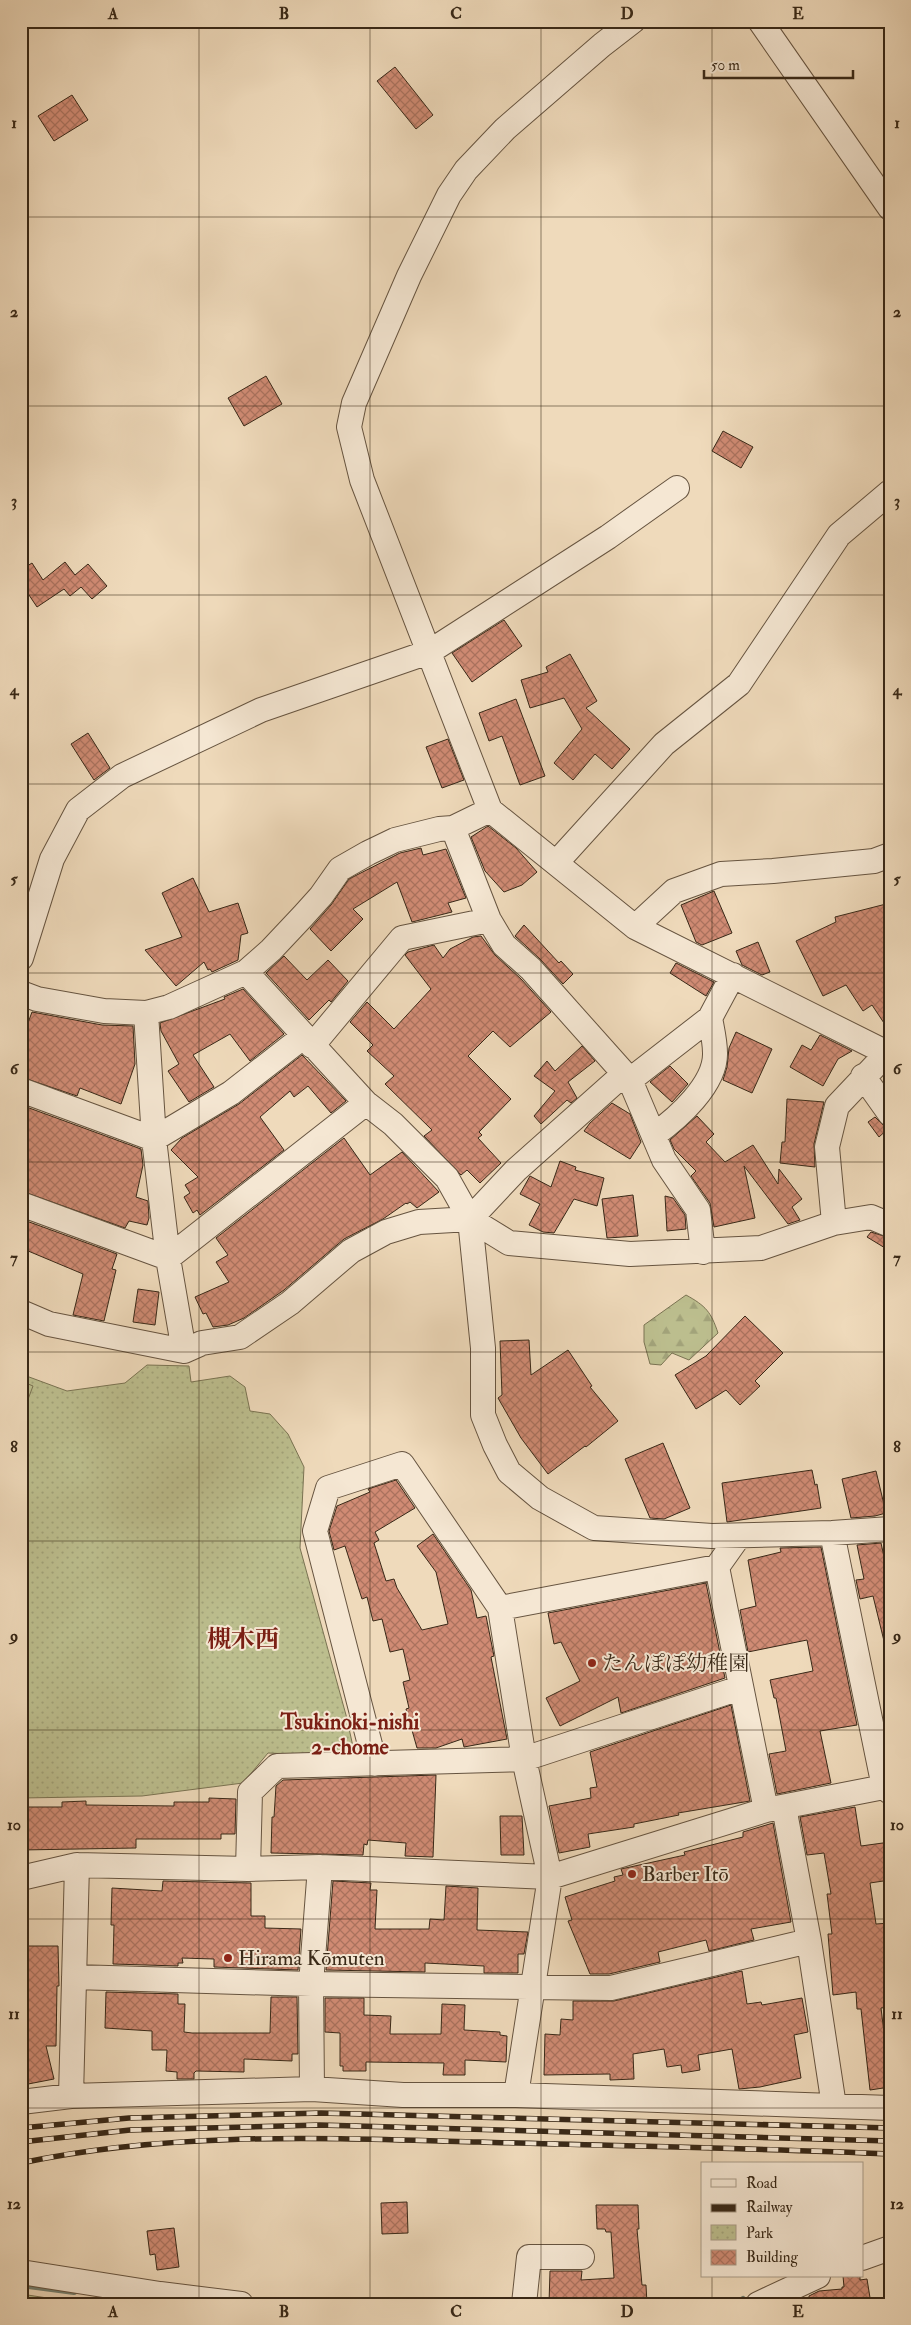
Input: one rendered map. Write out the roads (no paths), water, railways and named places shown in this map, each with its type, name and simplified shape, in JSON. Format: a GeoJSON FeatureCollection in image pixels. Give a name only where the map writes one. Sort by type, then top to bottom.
{"type":"FeatureCollection","features":[{"type":"Feature","properties":{"kind":"street"},"geometry":{"type":"LineString","coordinates":[[633,21],[602,45],[505,129],[466,170],[449,195],[409,276],[354,402],[349,427],[362,480],[490,810],[635,927],[889,1051],[863,1076],[837,1106],[827,1147],[834,1222]]}},
{"type":"Feature","properties":{"kind":"street"},"geometry":{"type":"LineString","coordinates":[[760,21],[890,208]]}},
{"type":"Feature","properties":{"kind":"street"},"geometry":{"type":"LineString","coordinates":[[21,958],[52,858],[78,810],[122,776],[261,710],[429,652],[608,537],[676,488]]}},
{"type":"Feature","properties":{"kind":"street"},"geometry":{"type":"LineString","coordinates":[[556,863],[664,744],[739,684],[839,535],[890,492]]}},
{"type":"Feature","properties":{"kind":"street"},"geometry":{"type":"LineString","coordinates":[[21,993],[37,999],[104,1011],[146,1013],[169,1007],[246,972],[271,950],[322,896],[340,869],[395,840],[439,829],[453,828],[490,810]]}},
{"type":"Feature","properties":{"kind":"street"},"geometry":{"type":"LineString","coordinates":[[453,828],[489,920],[504,945],[531,969],[630,1080],[664,1160],[698,1210],[704,1252]]}},
{"type":"Feature","properties":{"kind":"street"},"geometry":{"type":"LineString","coordinates":[[635,927],[674,891],[721,874],[874,861],[890,855]]}},
{"type":"Feature","properties":{"kind":"street"},"geometry":{"type":"LineString","coordinates":[[154,1139],[231,1093],[308,1041],[402,938],[489,920]]}},
{"type":"Feature","properties":{"kind":"street"},"geometry":{"type":"LineString","coordinates":[[246,972],[366,1102],[393,1124],[447,1178],[470,1219],[483,1348],[483,1415],[494,1445],[509,1472],[540,1498],[594,1528],[712,1536],[832,1533],[890,1529]]}},
{"type":"Feature","properties":{"kind":"street"},"geometry":{"type":"LineString","coordinates":[[470,1219],[516,1170],[616,1081],[630,1080],[710,1018],[733,975]]}},
{"type":"Feature","properties":{"kind":"street"},"geometry":{"type":"LineString","coordinates":[[146,1013],[154,1139],[168,1258],[184,1351]]}},
{"type":"Feature","properties":{"kind":"street"},"geometry":{"type":"LineString","coordinates":[[654,1135],[674,1121],[707,1083],[716,1054],[710,1018]]}},
{"type":"Feature","properties":{"kind":"street"},"geometry":{"type":"LineString","coordinates":[[863,1076],[890,1114]]}},
{"type":"Feature","properties":{"kind":"street"},"geometry":{"type":"LineString","coordinates":[[21,1090],[154,1139]]}},
{"type":"Feature","properties":{"kind":"street"},"geometry":{"type":"LineString","coordinates":[[168,1258],[366,1102]]}},
{"type":"Feature","properties":{"kind":"street"},"geometry":{"type":"LineString","coordinates":[[21,1204],[168,1258]]}},
{"type":"Feature","properties":{"kind":"street"},"geometry":{"type":"LineString","coordinates":[[21,1312],[49,1324],[184,1351],[202,1343],[240,1336],[290,1303],[350,1251],[386,1232],[418,1222],[470,1219],[509,1244],[630,1254],[761,1248],[834,1222],[871,1217],[890,1225]]}},
{"type":"Feature","properties":{"kind":"street"},"geometry":{"type":"LineString","coordinates":[[375,1764],[315,1531],[328,1488],[402,1464],[500,1608],[524,1759],[550,1877],[516,2095]]}},
{"type":"Feature","properties":{"kind":"street"},"geometry":{"type":"LineString","coordinates":[[21,1878],[76,1865],[248,1869],[320,1867],[550,1877],[775,1809],[887,1790],[832,1533]]}},
{"type":"Feature","properties":{"kind":"street"},"geometry":{"type":"LineString","coordinates":[[500,1608],[717,1567],[739,1536]]}},
{"type":"Feature","properties":{"kind":"street"},"geometry":{"type":"LineString","coordinates":[[717,1567],[740,1688],[775,1809],[809,1941],[834,2106]]}},
{"type":"Feature","properties":{"kind":"street"},"geometry":{"type":"LineString","coordinates":[[248,1869],[250,1792],[277,1766],[524,1759],[740,1688]]}},
{"type":"Feature","properties":{"kind":"street"},"geometry":{"type":"LineString","coordinates":[[71,2096],[76,1865]]}},
{"type":"Feature","properties":{"kind":"street"},"geometry":{"type":"LineString","coordinates":[[312,2089],[311,1984],[320,1867]]}},
{"type":"Feature","properties":{"kind":"street"},"geometry":{"type":"LineString","coordinates":[[74,1977],[311,1984],[611,1988],[809,1941]]}},
{"type":"Feature","properties":{"kind":"street"},"geometry":{"type":"LineString","coordinates":[[21,2102],[71,2096],[312,2089],[403,2095],[516,2095],[890,2108]]}},
{"type":"Feature","properties":{"kind":"street"},"geometry":{"type":"LineString","coordinates":[[864,2257],[890,2248]]}},
{"type":"Feature","properties":{"kind":"street"},"geometry":{"type":"LineString","coordinates":[[524,2304],[529,2257],[582,2256]]}},
{"type":"Feature","properties":{"kind":"street"},"geometry":{"type":"LineString","coordinates":[[21,2272],[160,2294],[241,2304]]}},
{"type":"Feature","properties":{"kind":"street"},"geometry":{"type":"LineString","coordinates":[[758,2304],[814,2278]]}},
{"type":"Feature","properties":{"kind":"waterway"},"geometry":{"type":"LineString","coordinates":[[21,2285],[74,2292]]}},
{"type":"Feature","properties":{"kind":"waterway"},"geometry":{"type":"LineString","coordinates":[[735,2304],[743,2299]]}},
{"type":"Feature","properties":{"kind":"railway"},"geometry":{"type":"LineString","coordinates":[[21,2128],[129,2118],[321,2113],[890,2128]]}},
{"type":"Feature","properties":{"kind":"railway"},"geometry":{"type":"LineString","coordinates":[[21,2142],[130,2130],[320,2125],[890,2141]]}},
{"type":"Feature","properties":{"kind":"railway"},"geometry":{"type":"LineString","coordinates":[[21,2163],[134,2146],[192,2141],[307,2138],[890,2154]]}},
{"type":"Feature","properties":{"kind":"place","name":"たんぽぽ幼稚園"},"geometry":{"type":"Point","coordinates":[592,1663]}},
{"type":"Feature","properties":{"kind":"place","name":"Barber Itō"},"geometry":{"type":"Point","coordinates":[632,1874]}},
{"type":"Feature","properties":{"kind":"place","name":"Hirama Kōmuten"},"geometry":{"type":"Point","coordinates":[228,1958]}},
{"type":"Feature","properties":{"kind":"district","name":"槻木西"},"geometry":{"type":"Point","coordinates":[243,1639]}},
{"type":"Feature","properties":{"kind":"district","name":"Tsukinoki-nishi 2-chome"},"geometry":{"type":"Point","coordinates":[350,1734]}}]}
